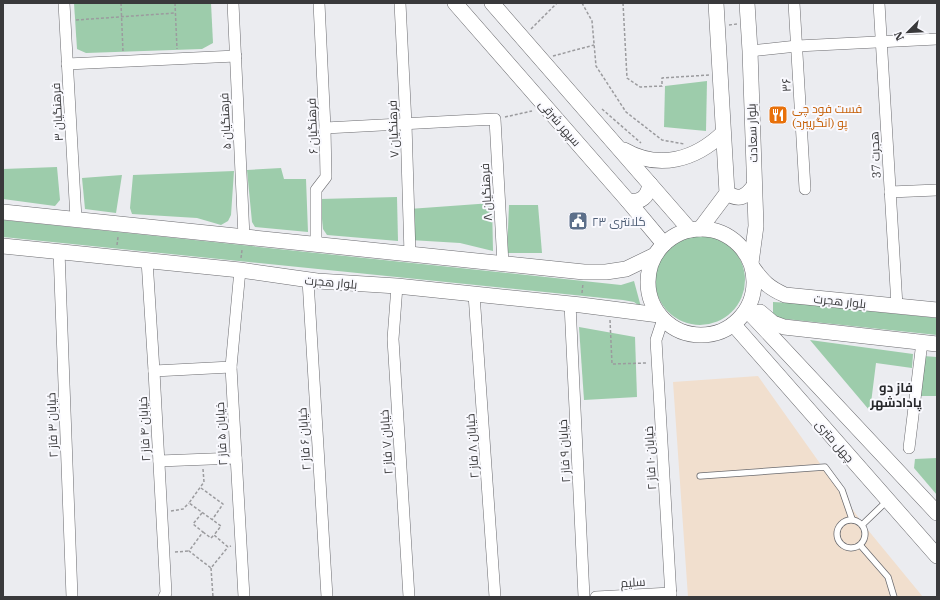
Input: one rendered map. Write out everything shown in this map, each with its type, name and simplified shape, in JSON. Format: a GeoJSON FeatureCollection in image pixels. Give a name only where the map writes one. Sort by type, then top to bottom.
{"type":"FeatureCollection","features":[{"type":"Feature","properties":{"kind":"main road","name":"سپهر شرقی"},"geometry":{"type":"LineString","coordinates":[[455,3],[628,201],[660,249]]}},
{"type":"Feature","properties":{"kind":"main road"},"geometry":{"type":"LineString","coordinates":[[492,3],[650,184],[695,229]]}},
{"type":"Feature","properties":{"kind":"main road"},"geometry":{"type":"LineString","coordinates":[[695,229],[727,193],[716,3]]}},
{"type":"Feature","properties":{"kind":"main road","name":"بلوار سعادت"},"geometry":{"type":"LineString","coordinates":[[746,3],[750,51],[756,226],[752,266]]}},
{"type":"Feature","properties":{"kind":"main road"},"geometry":{"type":"LineString","coordinates":[[618,146],[629,153],[654,160],[679,158],[692,155],[703,149],[714,142],[723,133]]}},
{"type":"Feature","properties":{"kind":"main road"},"geometry":{"type":"LineString","coordinates":[[628,201],[635,202],[641,200],[646,196],[650,184]]}},
{"type":"Feature","properties":{"kind":"main road"},"geometry":{"type":"LineString","coordinates":[[727,193],[733,197],[748,195],[754,186]]}},
{"type":"Feature","properties":{"kind":"main road"},"geometry":{"type":"LineString","coordinates":[[3,212],[584,272],[606,272],[626,269],[660,249],[676,235],[695,229],[713,230],[725,234],[736,241],[745,251],[752,266],[755,286],[749,307],[734,325],[720,332],[697,335],[675,329],[661,317],[653,304],[649,292],[648,279],[650,267],[660,249]]}},
{"type":"Feature","properties":{"kind":"main road","name":"بلوار هجرت"},"geometry":{"type":"LineString","coordinates":[[3,246],[240,270],[308,280],[397,286],[610,308],[661,317]]}},
{"type":"Feature","properties":{"kind":"main road","name":"بلوار هجرت"},"geometry":{"type":"LineString","coordinates":[[752,266],[762,281],[773,290],[785,295],[937,310]]}},
{"type":"Feature","properties":{"kind":"main road"},"geometry":{"type":"LineString","coordinates":[[749,307],[773,323],[784,327],[930,343]]}},
{"type":"Feature","properties":{"kind":"main road","name":"چهل متری"},"geometry":{"type":"LineString","coordinates":[[749,307],[937,513]]}},
{"type":"Feature","properties":{"kind":"main road","name":"چهل متری"},"geometry":{"type":"LineString","coordinates":[[734,325],[937,556]]}},
{"type":"Feature","properties":{"kind":"street","name":"فرهنگیان ۳"},"geometry":{"type":"LineString","coordinates":[[64,3],[76,219]]}},
{"type":"Feature","properties":{"kind":"street","name":"فرهنگیان ۵"},"geometry":{"type":"LineString","coordinates":[[233,3],[244,237]]}},
{"type":"Feature","properties":{"kind":"street","name":"فرهنگیان ۶"},"geometry":{"type":"LineString","coordinates":[[316,244],[316,190],[326,178],[319,3]]}},
{"type":"Feature","properties":{"kind":"street","name":"فرهنگیان ۷"},"geometry":{"type":"LineString","coordinates":[[400,3],[410,254]]}},
{"type":"Feature","properties":{"kind":"street","name":"۳۶"},"geometry":{"type":"LineString","coordinates":[[794,3],[805,189]]}},
{"type":"Feature","properties":{"kind":"street","name":"هجرت 37"},"geometry":{"type":"LineString","coordinates":[[879,3],[897,306]]}},
{"type":"Feature","properties":{"kind":"street"},"geometry":{"type":"LineString","coordinates":[[750,51],[797,46],[937,39]]}},
{"type":"Feature","properties":{"kind":"street"},"geometry":{"type":"LineString","coordinates":[[67,64],[236,56]]}},
{"type":"Feature","properties":{"kind":"street"},"geometry":{"type":"LineString","coordinates":[[325,128],[495,119]]}},
{"type":"Feature","properties":{"kind":"street","name":"فرهنگیان ۸"},"geometry":{"type":"LineString","coordinates":[[495,119],[503,264]]}},
{"type":"Feature","properties":{"kind":"street"},"geometry":{"type":"LineString","coordinates":[[890,192],[937,190]]}},
{"type":"Feature","properties":{"kind":"street","name":"خیابان ۳ فاز ۲"},"geometry":{"type":"LineString","coordinates":[[59,251],[72,597]]}},
{"type":"Feature","properties":{"kind":"street","name":"خیابان ۴ فاز ۲"},"geometry":{"type":"LineString","coordinates":[[147,260],[162,512],[166,593],[164,597]]}},
{"type":"Feature","properties":{"kind":"street","name":"خیابان ۵ فاز ۲"},"geometry":{"type":"LineString","coordinates":[[240,270],[231,367],[244,597]]}},
{"type":"Feature","properties":{"kind":"street","name":"خیابان ۶ فاز ۲"},"geometry":{"type":"LineString","coordinates":[[308,280],[327,597]]}},
{"type":"Feature","properties":{"kind":"street","name":"خیابان ۷ فاز ۲"},"geometry":{"type":"LineString","coordinates":[[397,286],[393,339],[409,597]]}},
{"type":"Feature","properties":{"kind":"street","name":"خیابان ۸ فاز ۲"},"geometry":{"type":"LineString","coordinates":[[474,294],[495,597]]}},
{"type":"Feature","properties":{"kind":"street","name":"خیابان ۹ فاز ۲"},"geometry":{"type":"LineString","coordinates":[[575,305],[584,597]]}},
{"type":"Feature","properties":{"kind":"street","name":"خیابان ۱۰ فاز ۲"},"geometry":{"type":"LineString","coordinates":[[661,317],[656,340],[671,595]]}},
{"type":"Feature","properties":{"kind":"street"},"geometry":{"type":"LineString","coordinates":[[909,448],[930,343]]}},
{"type":"Feature","properties":{"kind":"street"},"geometry":{"type":"LineString","coordinates":[[154,371],[231,367]]}},
{"type":"Feature","properties":{"kind":"street"},"geometry":{"type":"LineString","coordinates":[[159,461],[236,458]]}},
{"type":"Feature","properties":{"kind":"street","name":"سلیم"},"geometry":{"type":"LineString","coordinates":[[596,597],[671,595]]}},
{"type":"Feature","properties":{"kind":"lane"},"geometry":{"type":"LineString","coordinates":[[700,476],[825,467],[842,490],[852,519]]}},
{"type":"Feature","properties":{"kind":"lane"},"geometry":{"type":"LineString","coordinates":[[863,524],[887,500]]}},
{"type":"Feature","properties":{"kind":"lane"},"geometry":{"type":"LineString","coordinates":[[861,546],[850,549],[840,544],[836,533],[842,523],[852,519],[863,524]]}},
{"type":"Feature","properties":{"kind":"lane"},"geometry":{"type":"LineString","coordinates":[[861,546],[866,535],[863,524]]}},
{"type":"Feature","properties":{"kind":"lane"},"geometry":{"type":"LineString","coordinates":[[861,546],[888,577],[894,597]]}},
{"type":"Feature","properties":{"kind":"path"},"geometry":{"type":"LineString","coordinates":[[121,3],[124,62]]}},
{"type":"Feature","properties":{"kind":"path"},"geometry":{"type":"LineString","coordinates":[[175,3],[178,59]]}},
{"type":"Feature","properties":{"kind":"path"},"geometry":{"type":"LineString","coordinates":[[523,38],[557,3]]}},
{"type":"Feature","properties":{"kind":"path"},"geometry":{"type":"LineString","coordinates":[[582,3],[592,21],[596,66],[626,112],[662,140],[687,144]]}},
{"type":"Feature","properties":{"kind":"path"},"geometry":{"type":"LineString","coordinates":[[623,3],[627,78],[640,87],[662,86],[662,78],[711,75]]}},
{"type":"Feature","properties":{"kind":"path"},"geometry":{"type":"LineString","coordinates":[[65,21],[176,13]]}},
{"type":"Feature","properties":{"kind":"path"},"geometry":{"type":"LineString","coordinates":[[717,26],[748,23]]}},
{"type":"Feature","properties":{"kind":"path"},"geometry":{"type":"LineString","coordinates":[[553,60],[550,57],[594,45]]}},
{"type":"Feature","properties":{"kind":"path"},"geometry":{"type":"LineString","coordinates":[[600,107],[643,145]]}},
{"type":"Feature","properties":{"kind":"path"},"geometry":{"type":"LineString","coordinates":[[495,119],[546,108]]}},
{"type":"Feature","properties":{"kind":"path"},"geometry":{"type":"LineString","coordinates":[[116,257],[119,224]]}},
{"type":"Feature","properties":{"kind":"path"},"geometry":{"type":"LineString","coordinates":[[240,270],[244,237]]}},
{"type":"Feature","properties":{"kind":"path"},"geometry":{"type":"LineString","coordinates":[[575,305],[584,272]]}},
{"type":"Feature","properties":{"kind":"path"},"geometry":{"type":"LineString","coordinates":[[610,308],[612,364],[658,363]]}},
{"type":"Feature","properties":{"kind":"path"},"geometry":{"type":"LineString","coordinates":[[162,512],[182,509],[189,503],[204,482],[203,459]]}},
{"type":"Feature","properties":{"kind":"path"},"geometry":{"type":"LineString","coordinates":[[201,487],[223,504],[212,520]]}},
{"type":"Feature","properties":{"kind":"path"},"geometry":{"type":"LineString","coordinates":[[189,503],[221,526],[211,538],[193,524],[202,513]]}},
{"type":"Feature","properties":{"kind":"path"},"geometry":{"type":"LineString","coordinates":[[189,551],[204,532]]}},
{"type":"Feature","properties":{"kind":"path"},"geometry":{"type":"LineString","coordinates":[[214,535],[228,547],[241,546]]}},
{"type":"Feature","properties":{"kind":"path"},"geometry":{"type":"LineString","coordinates":[[213,597],[211,568],[228,547]]}},
{"type":"Feature","properties":{"kind":"path"},"geometry":{"type":"LineString","coordinates":[[164,553],[189,551],[211,568]]}},
{"type":"Feature","properties":{"kind":"shaded area"},"geometry":{"type":"Polygon","coordinates":[[[758,376],[863,524],[923,597],[688,597],[673,382],[758,376]]]}},
{"type":"Feature","properties":{"kind":"green space"},"geometry":{"type":"Polygon","coordinates":[[[74,3],[211,3],[213,43],[202,49],[86,53],[77,49],[74,3]]]}},
{"type":"Feature","properties":{"kind":"green space"},"geometry":{"type":"Polygon","coordinates":[[[707,81],[706,131],[664,127],[665,86],[707,81]]]}},
{"type":"Feature","properties":{"kind":"green space"},"geometry":{"type":"Polygon","coordinates":[[[57,167],[60,200],[55,206],[3,199],[3,169],[57,167]]]}},
{"type":"Feature","properties":{"kind":"green space"},"geometry":{"type":"Polygon","coordinates":[[[281,168],[284,179],[306,179],[308,232],[255,227],[252,222],[247,170],[281,168]]]}},
{"type":"Feature","properties":{"kind":"green space"},"geometry":{"type":"Polygon","coordinates":[[[234,171],[231,215],[228,221],[221,225],[197,218],[132,214],[130,208],[133,175],[234,171]]]}},
{"type":"Feature","properties":{"kind":"green space"},"geometry":{"type":"Polygon","coordinates":[[[122,175],[116,213],[85,209],[82,178],[122,175]]]}},
{"type":"Feature","properties":{"kind":"green space"},"geometry":{"type":"Polygon","coordinates":[[[397,197],[398,241],[327,235],[323,229],[320,199],[397,197]]]}},
{"type":"Feature","properties":{"kind":"green space"},"geometry":{"type":"Polygon","coordinates":[[[492,203],[493,251],[460,243],[410,240],[409,209],[492,203]]]}},
{"type":"Feature","properties":{"kind":"green space"},"geometry":{"type":"Polygon","coordinates":[[[509,205],[538,205],[542,253],[507,253],[509,205]]]}},
{"type":"Feature","properties":{"kind":"green space"},"geometry":{"type":"Polygon","coordinates":[[[3,220],[621,285],[634,281],[641,307],[634,302],[623,300],[3,237],[3,220]]]}},
{"type":"Feature","properties":{"kind":"green space"},"geometry":{"type":"Polygon","coordinates":[[[700,235],[717,239],[732,248],[741,263],[745,280],[741,297],[732,312],[717,321],[700,325],[683,321],[668,312],[659,297],[655,280],[659,263],[668,248],[683,239],[700,235]]]}},
{"type":"Feature","properties":{"kind":"green space"},"geometry":{"type":"Polygon","coordinates":[[[773,302],[937,318],[937,335],[776,318],[773,313],[773,302]]]}},
{"type":"Feature","properties":{"kind":"green space"},"geometry":{"type":"Polygon","coordinates":[[[579,327],[635,337],[637,397],[584,400],[579,327]]]}},
{"type":"Feature","properties":{"kind":"green space"},"geometry":{"type":"Polygon","coordinates":[[[810,340],[913,354],[912,368],[876,363],[870,411],[810,340]]]}},
{"type":"Feature","properties":{"kind":"green space"},"geometry":{"type":"Polygon","coordinates":[[[923,356],[937,357],[937,396],[919,396],[923,356]]]}},
{"type":"Feature","properties":{"kind":"green space"},"geometry":{"type":"Polygon","coordinates":[[[937,458],[937,495],[914,468],[915,459],[937,458]]]}},
{"type":"Feature","properties":{"kind":"place","name":"فست فود چی پو (انگریبرد)"},"geometry":{"type":"Point","coordinates":[778,115]}},
{"type":"Feature","properties":{"kind":"place","name":"کلانتری ۲۳"},"geometry":{"type":"Point","coordinates":[578,221]}},
{"type":"Feature","properties":{"kind":"district","name":"فاز دو پادادشهر"},"geometry":{"type":"Point","coordinates":[896,394]}}]}
